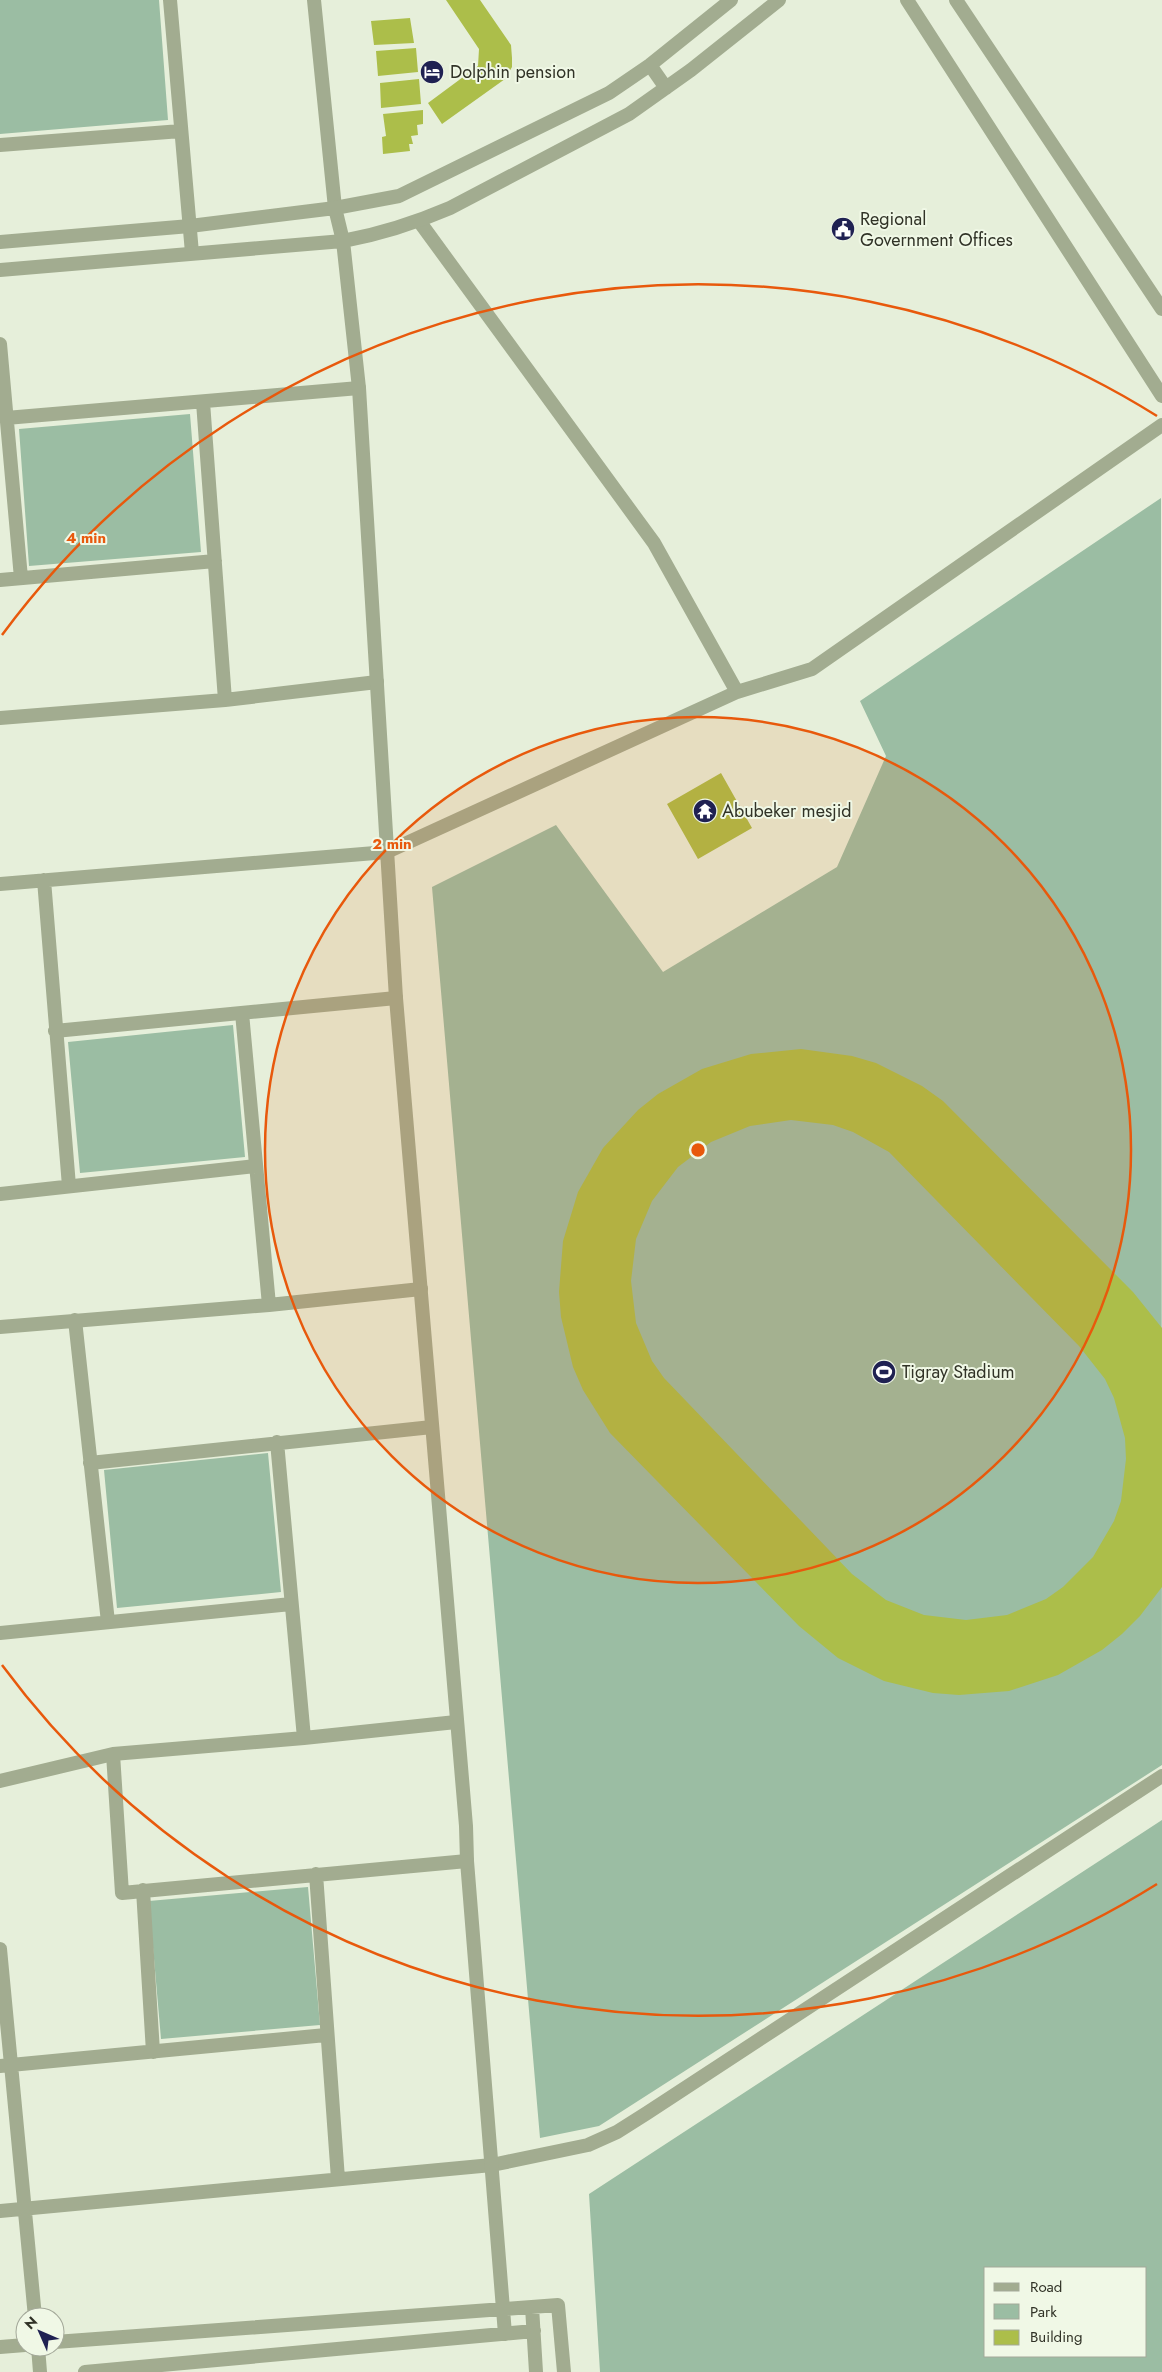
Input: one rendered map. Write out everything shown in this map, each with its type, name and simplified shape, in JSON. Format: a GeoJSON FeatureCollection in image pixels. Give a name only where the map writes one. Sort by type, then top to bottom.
{"type":"FeatureCollection","features":[{"type":"Feature","properties":{"kind":"street"},"geometry":{"type":"LineString","coordinates":[[170,0],[192,253]]}},
{"type":"Feature","properties":{"kind":"street"},"geometry":{"type":"LineString","coordinates":[[314,0],[335,208],[343,241],[359,388],[396,998],[448,1599],[456,1722],[506,2334]]}},
{"type":"Feature","properties":{"kind":"street"},"geometry":{"type":"LineString","coordinates":[[0,242],[190,226],[335,208],[399,196],[609,92],[650,65],[731,0]]}},
{"type":"Feature","properties":{"kind":"street"},"geometry":{"type":"LineString","coordinates":[[0,270],[343,241],[377,235],[419,221],[450,208],[629,114],[666,88],[779,0]]}},
{"type":"Feature","properties":{"kind":"street"},"geometry":{"type":"LineString","coordinates":[[907,0],[1162,396]]}},
{"type":"Feature","properties":{"kind":"street"},"geometry":{"type":"LineString","coordinates":[[956,0],[1162,309]]}},
{"type":"Feature","properties":{"kind":"street"},"geometry":{"type":"LineString","coordinates":[[650,65],[666,88]]}},
{"type":"Feature","properties":{"kind":"street"},"geometry":{"type":"LineString","coordinates":[[0,145],[181,131]]}},
{"type":"Feature","properties":{"kind":"street"},"geometry":{"type":"LineString","coordinates":[[419,221],[654,543],[737,692]]}},
{"type":"Feature","properties":{"kind":"street"},"geometry":{"type":"LineString","coordinates":[[0,344],[20,578]]}},
{"type":"Feature","properties":{"kind":"street"},"geometry":{"type":"LineString","coordinates":[[6,418],[359,388]]}},
{"type":"Feature","properties":{"kind":"street"},"geometry":{"type":"LineString","coordinates":[[203,402],[225,700]]}},
{"type":"Feature","properties":{"kind":"street"},"geometry":{"type":"LineString","coordinates":[[0,884],[387,852],[737,692],[812,668],[1162,425]]}},
{"type":"Feature","properties":{"kind":"street"},"geometry":{"type":"LineString","coordinates":[[0,580],[214,561]]}},
{"type":"Feature","properties":{"kind":"street"},"geometry":{"type":"LineString","coordinates":[[0,718],[225,700],[376,682]]}},
{"type":"Feature","properties":{"kind":"street"},"geometry":{"type":"LineString","coordinates":[[44,880],[69,1186]]}},
{"type":"Feature","properties":{"kind":"street"},"geometry":{"type":"LineString","coordinates":[[55,1030],[396,998]]}},
{"type":"Feature","properties":{"kind":"street"},"geometry":{"type":"LineString","coordinates":[[242,1013],[269,1305]]}},
{"type":"Feature","properties":{"kind":"street"},"geometry":{"type":"LineString","coordinates":[[0,1194],[256,1166]]}},
{"type":"Feature","properties":{"kind":"street"},"geometry":{"type":"LineString","coordinates":[[0,1327],[269,1305],[421,1289]]}},
{"type":"Feature","properties":{"kind":"street"},"geometry":{"type":"LineString","coordinates":[[75,1320],[108,1622]]}},
{"type":"Feature","properties":{"kind":"street"},"geometry":{"type":"LineString","coordinates":[[90,1463],[432,1427]]}},
{"type":"Feature","properties":{"kind":"street"},"geometry":{"type":"LineString","coordinates":[[277,1442],[304,1738]]}},
{"type":"Feature","properties":{"kind":"street"},"geometry":{"type":"LineString","coordinates":[[0,1633],[291,1604]]}},
{"type":"Feature","properties":{"kind":"street"},"geometry":{"type":"LineString","coordinates":[[0,1781],[113,1754],[304,1738],[456,1722]]}},
{"type":"Feature","properties":{"kind":"street"},"geometry":{"type":"LineString","coordinates":[[113,1754],[122,1893],[467,1861]]}},
{"type":"Feature","properties":{"kind":"street"},"geometry":{"type":"LineString","coordinates":[[0,2211],[492,2165],[588,2145],[617,2132],[1162,1776]]}},
{"type":"Feature","properties":{"kind":"street"},"geometry":{"type":"LineString","coordinates":[[316,1874],[326,2035],[338,2179]]}},
{"type":"Feature","properties":{"kind":"street"},"geometry":{"type":"LineString","coordinates":[[143,1890],[153,2052]]}},
{"type":"Feature","properties":{"kind":"street"},"geometry":{"type":"LineString","coordinates":[[0,1949],[6,2066],[25,2209],[34,2307]]}},
{"type":"Feature","properties":{"kind":"street"},"geometry":{"type":"LineString","coordinates":[[6,2066],[326,2035]]}},
{"type":"Feature","properties":{"kind":"street"},"geometry":{"type":"LineString","coordinates":[[65,2341],[558,2305],[564,2372]]}},
{"type":"Feature","properties":{"kind":"street"},"geometry":{"type":"LineString","coordinates":[[532,2307],[536,2372]]}},
{"type":"Feature","properties":{"kind":"street"},"geometry":{"type":"LineString","coordinates":[[85,2372],[534,2332]]}},
{"type":"Feature","properties":{"kind":"street"},"geometry":{"type":"LineString","coordinates":[[0,2347],[15,2346]]}},
{"type":"Feature","properties":{"kind":"street"},"geometry":{"type":"LineString","coordinates":[[39,2357],[40,2372]]}},
{"type":"Feature","properties":{"kind":"green space"},"geometry":{"type":"Polygon","coordinates":[[[0,0],[159,0],[168,120],[0,134],[0,0]]]}},
{"type":"Feature","properties":{"kind":"green space"},"geometry":{"type":"Polygon","coordinates":[[[190,414],[201,552],[29,566],[19,429],[190,414]]]}},
{"type":"Feature","properties":{"kind":"green space"},"geometry":{"type":"Polygon","coordinates":[[[1161,498],[1162,1765],[599,2126],[540,2138],[432,887],[556,825],[663,972],[837,867],[886,756],[860,701],[1161,498]]]}},
{"type":"Feature","properties":{"kind":"green space"},"geometry":{"type":"Polygon","coordinates":[[[233,1025],[245,1157],[80,1173],[68,1042],[233,1025]]]}},
{"type":"Feature","properties":{"kind":"green space"},"geometry":{"type":"Polygon","coordinates":[[[268,1453],[281,1592],[117,1608],[104,1470],[268,1453]]]}},
{"type":"Feature","properties":{"kind":"green space"},"geometry":{"type":"Polygon","coordinates":[[[1162,1820],[1162,2372],[600,2372],[589,2194],[1162,1820]]]}},
{"type":"Feature","properties":{"kind":"green space"},"geometry":{"type":"Polygon","coordinates":[[[308,1887],[320,2025],[161,2039],[149,1901],[308,1887]]]}},
{"type":"Feature","properties":{"kind":"building"},"geometry":{"type":"Polygon","coordinates":[[[446,0],[480,0],[511,45],[512,67],[505,79],[442,124],[428,103],[478,66],[479,49],[446,0]]]}},
{"type":"Feature","properties":{"kind":"building"},"geometry":{"type":"Polygon","coordinates":[[[410,18],[414,43],[374,45],[371,21],[410,18]]]}},
{"type":"Feature","properties":{"kind":"building"},"geometry":{"type":"Polygon","coordinates":[[[416,48],[418,72],[378,76],[376,51],[416,48]]]}},
{"type":"Feature","properties":{"kind":"building"},"geometry":{"type":"Polygon","coordinates":[[[419,79],[421,104],[381,108],[380,83],[419,79]]]}},
{"type":"Feature","properties":{"kind":"building"},"geometry":{"type":"Polygon","coordinates":[[[423,110],[423,124],[417,125],[418,135],[411,136],[413,144],[409,144],[410,151],[383,154],[382,137],[386,136],[383,114],[423,110]]]}},
{"type":"Feature","properties":{"kind":"building"},"geometry":{"type":"Polygon","coordinates":[[[721,773],[752,828],[698,859],[667,804],[721,773]]]}},
{"type":"Feature","properties":{"kind":"building"},"geometry":{"type":"Polygon","coordinates":[[[801,1049],[852,1056],[876,1063],[922,1086],[943,1101],[1133,1292],[1162,1328],[1162,1587],[1140,1616],[1122,1634],[1102,1650],[1058,1675],[1009,1691],[959,1695],[933,1693],[884,1681],[838,1658],[799,1626],[610,1433],[583,1390],[573,1367],[561,1317],[559,1292],[563,1241],[578,1192],[603,1148],[638,1110],[658,1094],[702,1069],[751,1054],[801,1049]],[[791,1120],[750,1126],[711,1142],[678,1167],[652,1201],[636,1239],[631,1281],[636,1323],[652,1361],[664,1378],[852,1574],[886,1600],[924,1615],[966,1620],[1007,1615],[1046,1599],[1063,1587],[1093,1557],[1114,1521],[1121,1501],[1126,1459],[1125,1438],[1114,1398],[1105,1379],[1079,1346],[889,1152],[853,1132],[833,1125],[791,1120]]]}},
{"type":"Feature","properties":{"kind":"place","name":"Dolphin pension"},"geometry":{"type":"Point","coordinates":[432,72]}},
{"type":"Feature","properties":{"kind":"place","name":"Regional Government Offices"},"geometry":{"type":"Point","coordinates":[843,229]}},
{"type":"Feature","properties":{"kind":"place","name":"Abubeker mesjid"},"geometry":{"type":"Point","coordinates":[705,811]}},
{"type":"Feature","properties":{"kind":"place","name":"Tigray Stadium"},"geometry":{"type":"Point","coordinates":[884,1372]}}]}
